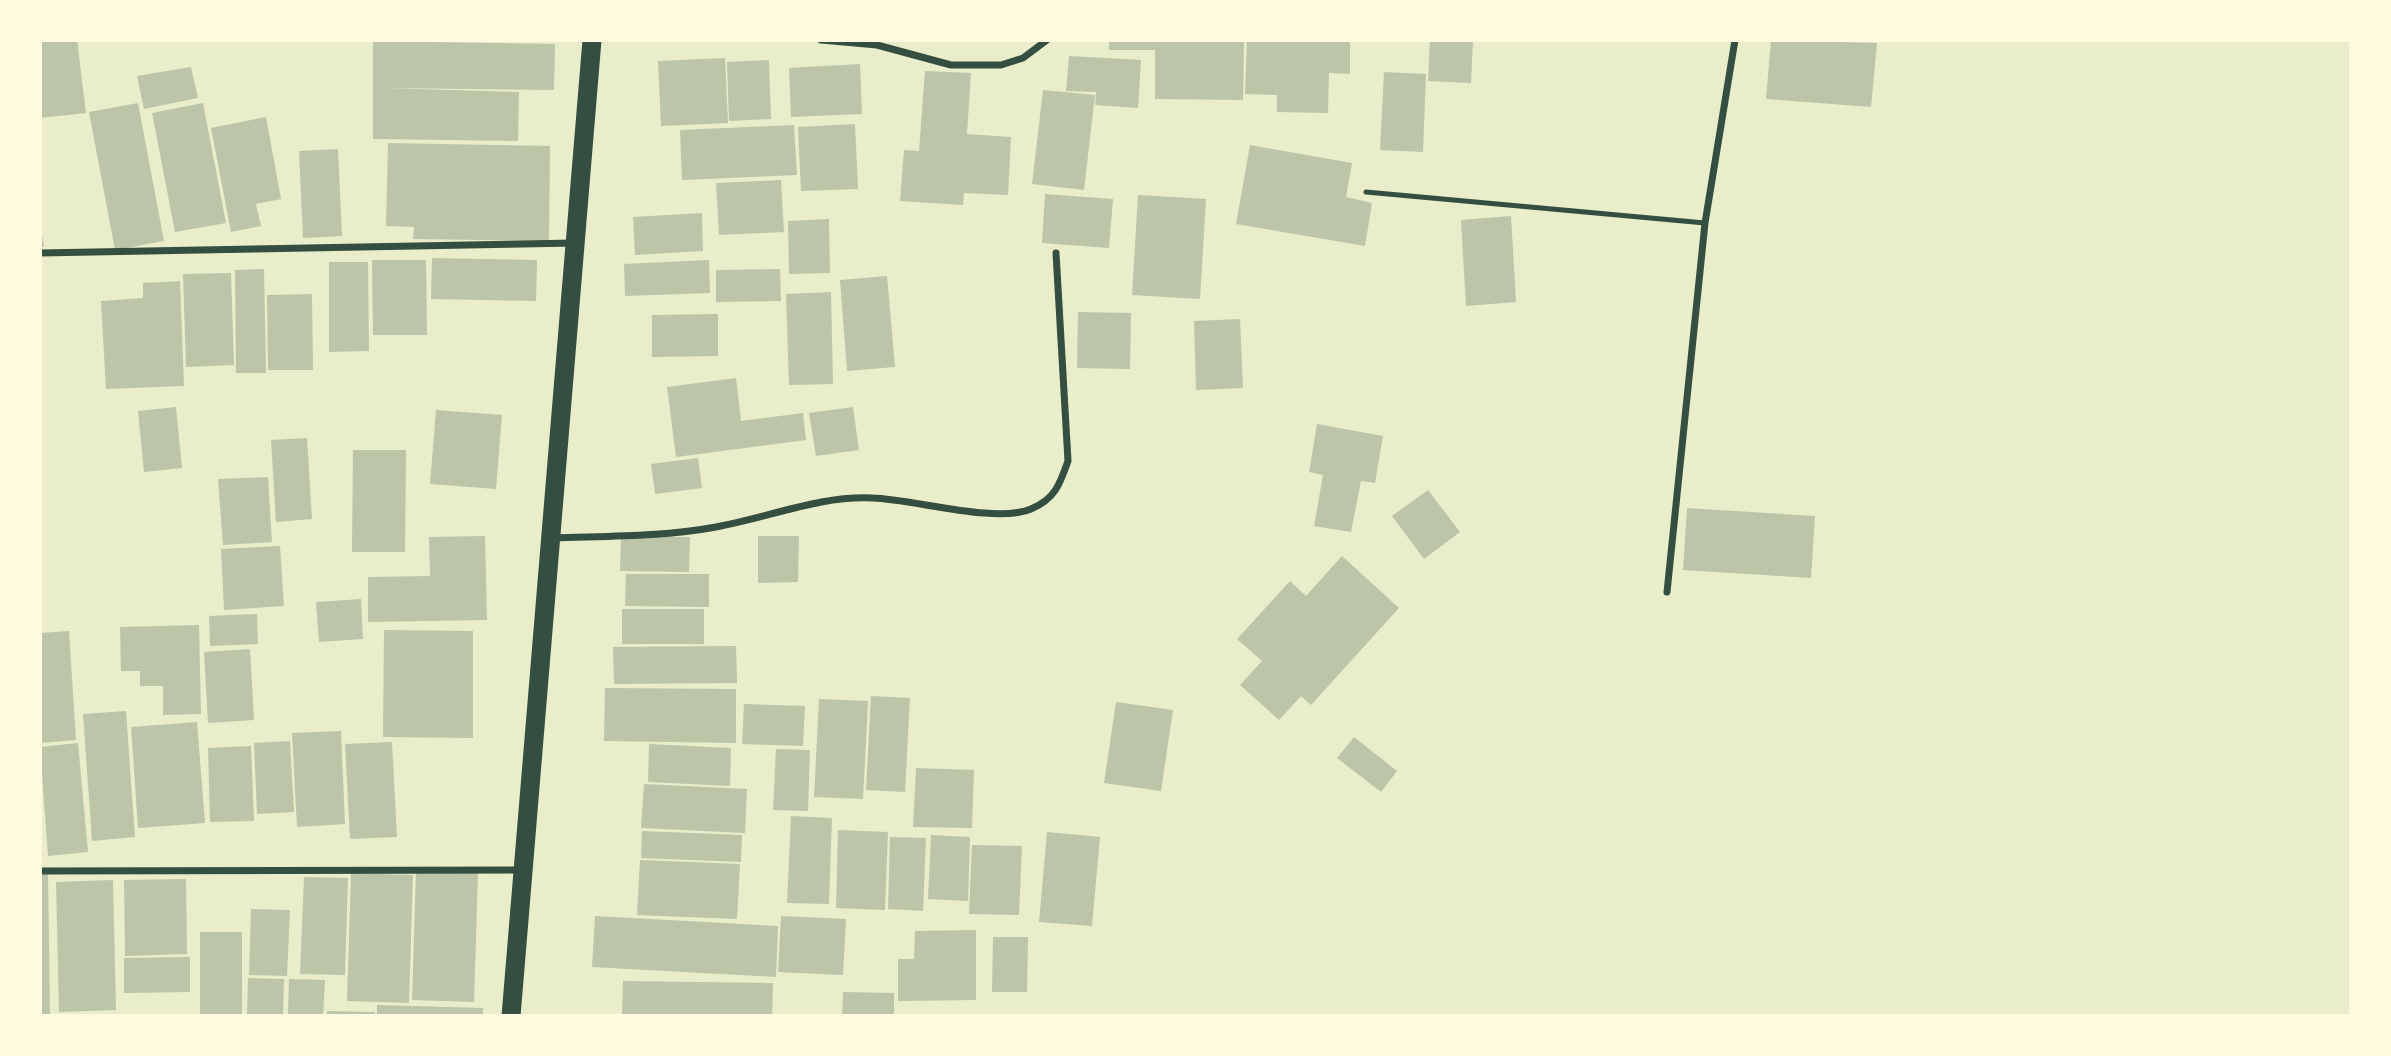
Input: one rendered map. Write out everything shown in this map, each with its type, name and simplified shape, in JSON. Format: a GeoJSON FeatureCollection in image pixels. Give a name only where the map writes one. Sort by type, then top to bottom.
{"type":"FeatureCollection","features":[{"type":"Feature","properties":{"kind":"highway"},"geometry":{"type":"LineString","coordinates":[[511,1016],[592,40]]}},
{"type":"Feature","properties":{"kind":"street"},"geometry":{"type":"LineString","coordinates":[[821,40],[877,45],[951,65],[1001,65],[1023,58],[1047,40]]}},
{"type":"Feature","properties":{"kind":"street"},"geometry":{"type":"LineString","coordinates":[[1667,592],[1705,223],[1735,40]]}},
{"type":"Feature","properties":{"kind":"street"},"geometry":{"type":"LineString","coordinates":[[40,253],[575,243]]}},
{"type":"Feature","properties":{"kind":"street"},"geometry":{"type":"LineString","coordinates":[[551,538],[668,534],[718,527],[828,501],[871,497],[1005,514],[1031,509],[1058,491],[1068,461],[1056,253]]}},
{"type":"Feature","properties":{"kind":"street"},"geometry":{"type":"LineString","coordinates":[[40,871],[522,870]]}},
{"type":"Feature","properties":{"kind":"lane"},"geometry":{"type":"LineString","coordinates":[[1366,191],[1705,223]]}},
{"type":"Feature","properties":{"kind":"building"},"geometry":{"type":"Polygon","coordinates":[[[40,40],[77,40],[86,113],[40,118],[40,40]]]}},
{"type":"Feature","properties":{"kind":"building"},"geometry":{"type":"Polygon","coordinates":[[[1109,40],[1244,40],[1243,100],[1155,99],[1155,50],[1109,50],[1109,40]]]}},
{"type":"Feature","properties":{"kind":"building"},"geometry":{"type":"Polygon","coordinates":[[[1247,40],[1350,40],[1350,74],[1329,73],[1328,113],[1277,112],[1277,95],[1245,94],[1247,40]]]}},
{"type":"Feature","properties":{"kind":"building"},"geometry":{"type":"Polygon","coordinates":[[[1430,40],[1473,40],[1471,83],[1428,81],[1430,40]]]}},
{"type":"Feature","properties":{"kind":"building"},"geometry":{"type":"Polygon","coordinates":[[[1771,40],[1877,43],[1871,107],[1766,99],[1771,40]]]}},
{"type":"Feature","properties":{"kind":"building"},"geometry":{"type":"Polygon","coordinates":[[[373,41],[555,44],[554,90],[384,88],[519,92],[518,141],[373,139],[373,41]]]}},
{"type":"Feature","properties":{"kind":"building"},"geometry":{"type":"Polygon","coordinates":[[[1069,56],[1141,60],[1138,108],[1095,105],[1096,92],[1066,91],[1069,56]]]}},
{"type":"Feature","properties":{"kind":"building"},"geometry":{"type":"Polygon","coordinates":[[[725,58],[728,123],[661,126],[658,61],[725,58]]]}},
{"type":"Feature","properties":{"kind":"building"},"geometry":{"type":"Polygon","coordinates":[[[769,60],[771,119],[729,121],[727,62],[769,60]]]}},
{"type":"Feature","properties":{"kind":"building"},"geometry":{"type":"Polygon","coordinates":[[[860,64],[862,114],[791,117],[789,68],[860,64]]]}},
{"type":"Feature","properties":{"kind":"building"},"geometry":{"type":"Polygon","coordinates":[[[191,67],[198,98],[144,109],[137,76],[191,67]]]}},
{"type":"Feature","properties":{"kind":"building"},"geometry":{"type":"Polygon","coordinates":[[[925,71],[971,73],[967,134],[1011,137],[1008,195],[964,193],[963,205],[900,201],[904,150],[919,151],[925,71]]]}},
{"type":"Feature","properties":{"kind":"building"},"geometry":{"type":"Polygon","coordinates":[[[1384,72],[1426,74],[1423,152],[1380,150],[1384,72]]]}},
{"type":"Feature","properties":{"kind":"building"},"geometry":{"type":"Polygon","coordinates":[[[1043,90],[1095,95],[1084,190],[1032,184],[1043,90]]]}},
{"type":"Feature","properties":{"kind":"building"},"geometry":{"type":"Polygon","coordinates":[[[138,103],[164,241],[115,250],[89,112],[138,103]]]}},
{"type":"Feature","properties":{"kind":"building"},"geometry":{"type":"Polygon","coordinates":[[[203,103],[226,223],[175,232],[152,113],[203,103]]]}},
{"type":"Feature","properties":{"kind":"building"},"geometry":{"type":"Polygon","coordinates":[[[266,117],[281,199],[256,204],[261,226],[231,232],[211,128],[266,117]]]}},
{"type":"Feature","properties":{"kind":"building"},"geometry":{"type":"Polygon","coordinates":[[[855,124],[858,189],[801,191],[798,127],[855,124]]]}},
{"type":"Feature","properties":{"kind":"building"},"geometry":{"type":"Polygon","coordinates":[[[794,125],[797,175],[682,180],[680,130],[794,125]]]}},
{"type":"Feature","properties":{"kind":"building"},"geometry":{"type":"Polygon","coordinates":[[[388,143],[550,146],[549,241],[413,239],[414,227],[386,226],[388,143]]]}},
{"type":"Feature","properties":{"kind":"building"},"geometry":{"type":"Polygon","coordinates":[[[1250,145],[1352,163],[1346,197],[1372,203],[1365,246],[1236,224],[1250,145]]]}},
{"type":"Feature","properties":{"kind":"building"},"geometry":{"type":"Polygon","coordinates":[[[338,149],[342,236],[303,238],[299,151],[338,149]]]}},
{"type":"Feature","properties":{"kind":"building"},"geometry":{"type":"Polygon","coordinates":[[[781,180],[784,232],[719,235],[716,183],[781,180]]]}},
{"type":"Feature","properties":{"kind":"building"},"geometry":{"type":"Polygon","coordinates":[[[1045,194],[1113,199],[1109,248],[1042,243],[1045,194]]]}},
{"type":"Feature","properties":{"kind":"building"},"geometry":{"type":"Polygon","coordinates":[[[1138,195],[1206,199],[1200,299],[1132,295],[1138,195]]]}},
{"type":"Feature","properties":{"kind":"building"},"geometry":{"type":"Polygon","coordinates":[[[702,213],[703,251],[635,255],[633,217],[702,213]]]}},
{"type":"Feature","properties":{"kind":"building"},"geometry":{"type":"Polygon","coordinates":[[[1511,216],[1516,302],[1466,306],[1461,220],[1511,216]]]}},
{"type":"Feature","properties":{"kind":"building"},"geometry":{"type":"Polygon","coordinates":[[[829,219],[830,273],[789,274],[788,221],[829,219]]]}},
{"type":"Feature","properties":{"kind":"building"},"geometry":{"type":"Polygon","coordinates":[[[40,223],[44,247],[40,247],[40,223]]]}},
{"type":"Feature","properties":{"kind":"building"},"geometry":{"type":"Polygon","coordinates":[[[432,258],[537,260],[536,301],[431,299],[432,258]]]}},
{"type":"Feature","properties":{"kind":"building"},"geometry":{"type":"Polygon","coordinates":[[[372,260],[426,260],[427,335],[373,335],[372,260]]]}},
{"type":"Feature","properties":{"kind":"building"},"geometry":{"type":"Polygon","coordinates":[[[709,260],[710,293],[625,296],[624,264],[709,260]]]}},
{"type":"Feature","properties":{"kind":"building"},"geometry":{"type":"Polygon","coordinates":[[[329,262],[368,262],[369,351],[329,352],[329,262]]]}},
{"type":"Feature","properties":{"kind":"building"},"geometry":{"type":"Polygon","coordinates":[[[264,269],[266,373],[236,373],[235,270],[264,269]]]}},
{"type":"Feature","properties":{"kind":"building"},"geometry":{"type":"Polygon","coordinates":[[[780,269],[781,301],[716,302],[716,270],[780,269]]]}},
{"type":"Feature","properties":{"kind":"building"},"geometry":{"type":"Polygon","coordinates":[[[231,273],[234,365],[186,367],[183,274],[231,273]]]}},
{"type":"Feature","properties":{"kind":"building"},"geometry":{"type":"Polygon","coordinates":[[[887,276],[895,367],[847,371],[840,280],[887,276]]]}},
{"type":"Feature","properties":{"kind":"building"},"geometry":{"type":"Polygon","coordinates":[[[180,281],[184,386],[106,389],[101,301],[143,298],[143,283],[180,281]]]}},
{"type":"Feature","properties":{"kind":"building"},"geometry":{"type":"Polygon","coordinates":[[[831,292],[833,384],[789,385],[786,294],[831,292]]]}},
{"type":"Feature","properties":{"kind":"building"},"geometry":{"type":"Polygon","coordinates":[[[312,294],[313,370],[268,370],[267,295],[312,294]]]}},
{"type":"Feature","properties":{"kind":"building"},"geometry":{"type":"Polygon","coordinates":[[[1078,312],[1131,313],[1130,369],[1077,368],[1078,312]]]}},
{"type":"Feature","properties":{"kind":"building"},"geometry":{"type":"Polygon","coordinates":[[[718,314],[718,356],[652,357],[652,315],[718,314]]]}},
{"type":"Feature","properties":{"kind":"building"},"geometry":{"type":"Polygon","coordinates":[[[1240,319],[1243,388],[1196,390],[1194,321],[1240,319]]]}},
{"type":"Feature","properties":{"kind":"building"},"geometry":{"type":"Polygon","coordinates":[[[736,378],[741,421],[803,413],[806,440],[676,457],[667,387],[736,378]]]}},
{"type":"Feature","properties":{"kind":"building"},"geometry":{"type":"Polygon","coordinates":[[[176,407],[182,468],[144,472],[138,411],[176,407]]]}},
{"type":"Feature","properties":{"kind":"building"},"geometry":{"type":"Polygon","coordinates":[[[853,407],[859,450],[816,456],[809,413],[853,407]]]}},
{"type":"Feature","properties":{"kind":"building"},"geometry":{"type":"Polygon","coordinates":[[[436,410],[502,415],[496,489],[430,484],[436,410]]]}},
{"type":"Feature","properties":{"kind":"building"},"geometry":{"type":"Polygon","coordinates":[[[1317,424],[1383,436],[1375,483],[1361,481],[1351,532],[1314,526],[1323,475],[1309,472],[1317,424]]]}},
{"type":"Feature","properties":{"kind":"building"},"geometry":{"type":"Polygon","coordinates":[[[307,438],[312,519],[276,522],[271,440],[307,438]]]}},
{"type":"Feature","properties":{"kind":"building"},"geometry":{"type":"Polygon","coordinates":[[[353,450],[406,450],[405,552],[352,552],[353,450]]]}},
{"type":"Feature","properties":{"kind":"building"},"geometry":{"type":"Polygon","coordinates":[[[698,458],[702,488],[655,494],[651,464],[698,458]]]}},
{"type":"Feature","properties":{"kind":"building"},"geometry":{"type":"Polygon","coordinates":[[[268,477],[272,542],[223,545],[218,479],[268,477]]]}},
{"type":"Feature","properties":{"kind":"building"},"geometry":{"type":"Polygon","coordinates":[[[1428,490],[1460,532],[1424,559],[1392,516],[1428,490]]]}},
{"type":"Feature","properties":{"kind":"building"},"geometry":{"type":"Polygon","coordinates":[[[1687,508],[1815,516],[1811,578],[1683,570],[1687,508]]]}},
{"type":"Feature","properties":{"kind":"building"},"geometry":{"type":"Polygon","coordinates":[[[485,536],[487,620],[368,622],[368,577],[430,576],[429,537],[485,536]]]}},
{"type":"Feature","properties":{"kind":"building"},"geometry":{"type":"Polygon","coordinates":[[[758,536],[799,536],[798,582],[758,583],[758,536]]]}},
{"type":"Feature","properties":{"kind":"building"},"geometry":{"type":"Polygon","coordinates":[[[621,537],[690,537],[689,572],[620,571],[621,537]]]}},
{"type":"Feature","properties":{"kind":"building"},"geometry":{"type":"Polygon","coordinates":[[[280,546],[284,606],[224,610],[221,549],[280,546]]]}},
{"type":"Feature","properties":{"kind":"building"},"geometry":{"type":"Polygon","coordinates":[[[1342,556],[1399,608],[1311,705],[1301,696],[1279,720],[1240,685],[1262,661],[1237,639],[1290,581],[1306,596],[1342,556]]]}},
{"type":"Feature","properties":{"kind":"building"},"geometry":{"type":"Polygon","coordinates":[[[626,574],[709,574],[709,607],[625,606],[626,574]]]}},
{"type":"Feature","properties":{"kind":"building"},"geometry":{"type":"Polygon","coordinates":[[[361,599],[363,639],[319,642],[316,602],[361,599]]]}},
{"type":"Feature","properties":{"kind":"building"},"geometry":{"type":"Polygon","coordinates":[[[622,609],[704,609],[704,644],[622,644],[622,609]]]}},
{"type":"Feature","properties":{"kind":"building"},"geometry":{"type":"Polygon","coordinates":[[[257,614],[258,644],[210,646],[209,616],[257,614]]]}},
{"type":"Feature","properties":{"kind":"building"},"geometry":{"type":"Polygon","coordinates":[[[199,625],[201,714],[163,715],[163,686],[140,686],[140,671],[121,671],[120,627],[199,625]]]}},
{"type":"Feature","properties":{"kind":"building"},"geometry":{"type":"Polygon","coordinates":[[[384,630],[473,631],[473,738],[383,737],[384,630]]]}},
{"type":"Feature","properties":{"kind":"building"},"geometry":{"type":"Polygon","coordinates":[[[69,631],[76,740],[40,743],[40,633],[69,631]]]}},
{"type":"Feature","properties":{"kind":"building"},"geometry":{"type":"Polygon","coordinates":[[[736,646],[737,683],[614,684],[613,647],[736,646]]]}},
{"type":"Feature","properties":{"kind":"building"},"geometry":{"type":"Polygon","coordinates":[[[250,649],[254,720],[208,723],[204,652],[250,649]]]}},
{"type":"Feature","properties":{"kind":"building"},"geometry":{"type":"Polygon","coordinates":[[[605,688],[736,689],[736,743],[604,741],[605,688]]]}},
{"type":"Feature","properties":{"kind":"building"},"geometry":{"type":"Polygon","coordinates":[[[871,696],[910,698],[905,792],[866,790],[871,696]]]}},
{"type":"Feature","properties":{"kind":"building"},"geometry":{"type":"Polygon","coordinates":[[[819,699],[868,701],[863,799],[814,797],[819,699]]]}},
{"type":"Feature","properties":{"kind":"building"},"geometry":{"type":"Polygon","coordinates":[[[1116,702],[1173,710],[1161,791],[1104,783],[1116,702]]]}},
{"type":"Feature","properties":{"kind":"building"},"geometry":{"type":"Polygon","coordinates":[[[744,704],[805,706],[803,746],[742,744],[744,704]]]}},
{"type":"Feature","properties":{"kind":"building"},"geometry":{"type":"Polygon","coordinates":[[[126,711],[135,837],[92,841],[83,714],[126,711]]]}},
{"type":"Feature","properties":{"kind":"building"},"geometry":{"type":"Polygon","coordinates":[[[197,722],[205,823],[138,828],[131,727],[197,722]]]}},
{"type":"Feature","properties":{"kind":"building"},"geometry":{"type":"Polygon","coordinates":[[[341,731],[345,824],[297,827],[292,733],[341,731]]]}},
{"type":"Feature","properties":{"kind":"building"},"geometry":{"type":"Polygon","coordinates":[[[1354,737],[1397,771],[1381,792],[1337,758],[1354,737]]]}},
{"type":"Feature","properties":{"kind":"building"},"geometry":{"type":"Polygon","coordinates":[[[290,741],[294,812],[257,814],[254,743],[290,741]]]}},
{"type":"Feature","properties":{"kind":"building"},"geometry":{"type":"Polygon","coordinates":[[[392,742],[397,837],[350,839],[345,744],[392,742]]]}},
{"type":"Feature","properties":{"kind":"building"},"geometry":{"type":"Polygon","coordinates":[[[78,743],[88,852],[48,856],[40,747],[78,743]]]}},
{"type":"Feature","properties":{"kind":"building"},"geometry":{"type":"Polygon","coordinates":[[[649,744],[731,748],[730,786],[648,782],[649,744]]]}},
{"type":"Feature","properties":{"kind":"building"},"geometry":{"type":"Polygon","coordinates":[[[251,746],[254,821],[210,822],[208,748],[251,746]]]}},
{"type":"Feature","properties":{"kind":"building"},"geometry":{"type":"Polygon","coordinates":[[[776,749],[810,750],[808,811],[773,810],[776,749]]]}},
{"type":"Feature","properties":{"kind":"building"},"geometry":{"type":"Polygon","coordinates":[[[916,768],[974,770],[972,828],[913,827],[916,768]]]}},
{"type":"Feature","properties":{"kind":"building"},"geometry":{"type":"Polygon","coordinates":[[[644,784],[747,789],[745,833],[641,828],[644,784]]]}},
{"type":"Feature","properties":{"kind":"building"},"geometry":{"type":"Polygon","coordinates":[[[791,816],[832,818],[829,904],[787,903],[791,816]]]}},
{"type":"Feature","properties":{"kind":"building"},"geometry":{"type":"Polygon","coordinates":[[[838,830],[888,832],[885,910],[836,908],[838,830]]]}},
{"type":"Feature","properties":{"kind":"building"},"geometry":{"type":"Polygon","coordinates":[[[642,831],[742,835],[741,862],[641,858],[642,831]]]}},
{"type":"Feature","properties":{"kind":"building"},"geometry":{"type":"Polygon","coordinates":[[[1047,832],[1100,837],[1092,926],[1039,922],[1047,832]]]}},
{"type":"Feature","properties":{"kind":"building"},"geometry":{"type":"Polygon","coordinates":[[[931,835],[970,837],[968,901],[928,899],[931,835]]]}},
{"type":"Feature","properties":{"kind":"building"},"geometry":{"type":"Polygon","coordinates":[[[890,837],[926,838],[923,911],[888,909],[890,837]]]}},
{"type":"Feature","properties":{"kind":"building"},"geometry":{"type":"Polygon","coordinates":[[[972,845],[1022,846],[1019,915],[969,914],[972,845]]]}},
{"type":"Feature","properties":{"kind":"building"},"geometry":{"type":"Polygon","coordinates":[[[640,860],[740,864],[737,919],[637,915],[640,860]]]}},
{"type":"Feature","properties":{"kind":"building"},"geometry":{"type":"Polygon","coordinates":[[[416,871],[478,873],[474,1002],[412,1000],[416,871]]]}},
{"type":"Feature","properties":{"kind":"building"},"geometry":{"type":"Polygon","coordinates":[[[40,873],[48,873],[50,1016],[40,1016],[40,873]]]}},
{"type":"Feature","properties":{"kind":"building"},"geometry":{"type":"Polygon","coordinates":[[[351,873],[413,875],[409,1003],[347,1001],[351,873]]]}},
{"type":"Feature","properties":{"kind":"building"},"geometry":{"type":"Polygon","coordinates":[[[304,877],[348,878],[345,975],[300,974],[304,877]]]}},
{"type":"Feature","properties":{"kind":"building"},"geometry":{"type":"Polygon","coordinates":[[[186,879],[187,954],[125,956],[124,880],[186,879]]]}},
{"type":"Feature","properties":{"kind":"building"},"geometry":{"type":"Polygon","coordinates":[[[113,880],[116,1010],[59,1012],[56,882],[113,880]]]}},
{"type":"Feature","properties":{"kind":"building"},"geometry":{"type":"Polygon","coordinates":[[[251,909],[290,910],[287,976],[249,975],[251,909]]]}},
{"type":"Feature","properties":{"kind":"building"},"geometry":{"type":"Polygon","coordinates":[[[595,916],[778,926],[776,977],[592,967],[595,916]]]}},
{"type":"Feature","properties":{"kind":"building"},"geometry":{"type":"Polygon","coordinates":[[[781,916],[846,919],[843,975],[778,972],[781,916]]]}},
{"type":"Feature","properties":{"kind":"building"},"geometry":{"type":"Polygon","coordinates":[[[976,930],[976,1000],[898,1001],[898,959],[914,959],[915,931],[976,930]]]}},
{"type":"Feature","properties":{"kind":"building"},"geometry":{"type":"Polygon","coordinates":[[[200,932],[242,932],[242,1016],[200,1016],[200,932]]]}},
{"type":"Feature","properties":{"kind":"building"},"geometry":{"type":"Polygon","coordinates":[[[993,937],[1028,937],[1027,992],[992,992],[993,937]]]}},
{"type":"Feature","properties":{"kind":"building"},"geometry":{"type":"Polygon","coordinates":[[[190,957],[190,992],[124,993],[124,958],[190,957]]]}},
{"type":"Feature","properties":{"kind":"building"},"geometry":{"type":"Polygon","coordinates":[[[248,978],[284,979],[283,1016],[247,1016],[248,978]]]}},
{"type":"Feature","properties":{"kind":"building"},"geometry":{"type":"Polygon","coordinates":[[[289,979],[325,980],[323,1016],[288,1016],[289,979]]]}},
{"type":"Feature","properties":{"kind":"building"},"geometry":{"type":"Polygon","coordinates":[[[623,981],[773,983],[772,1016],[622,1016],[623,981]]]}},
{"type":"Feature","properties":{"kind":"building"},"geometry":{"type":"Polygon","coordinates":[[[843,992],[894,993],[894,1016],[842,1016],[843,992]]]}},
{"type":"Feature","properties":{"kind":"building"},"geometry":{"type":"Polygon","coordinates":[[[377,1005],[483,1008],[483,1016],[377,1016],[377,1005]]]}},
{"type":"Feature","properties":{"kind":"building"},"geometry":{"type":"Polygon","coordinates":[[[327,1011],[375,1012],[374,1016],[327,1016],[327,1011]]]}}]}
